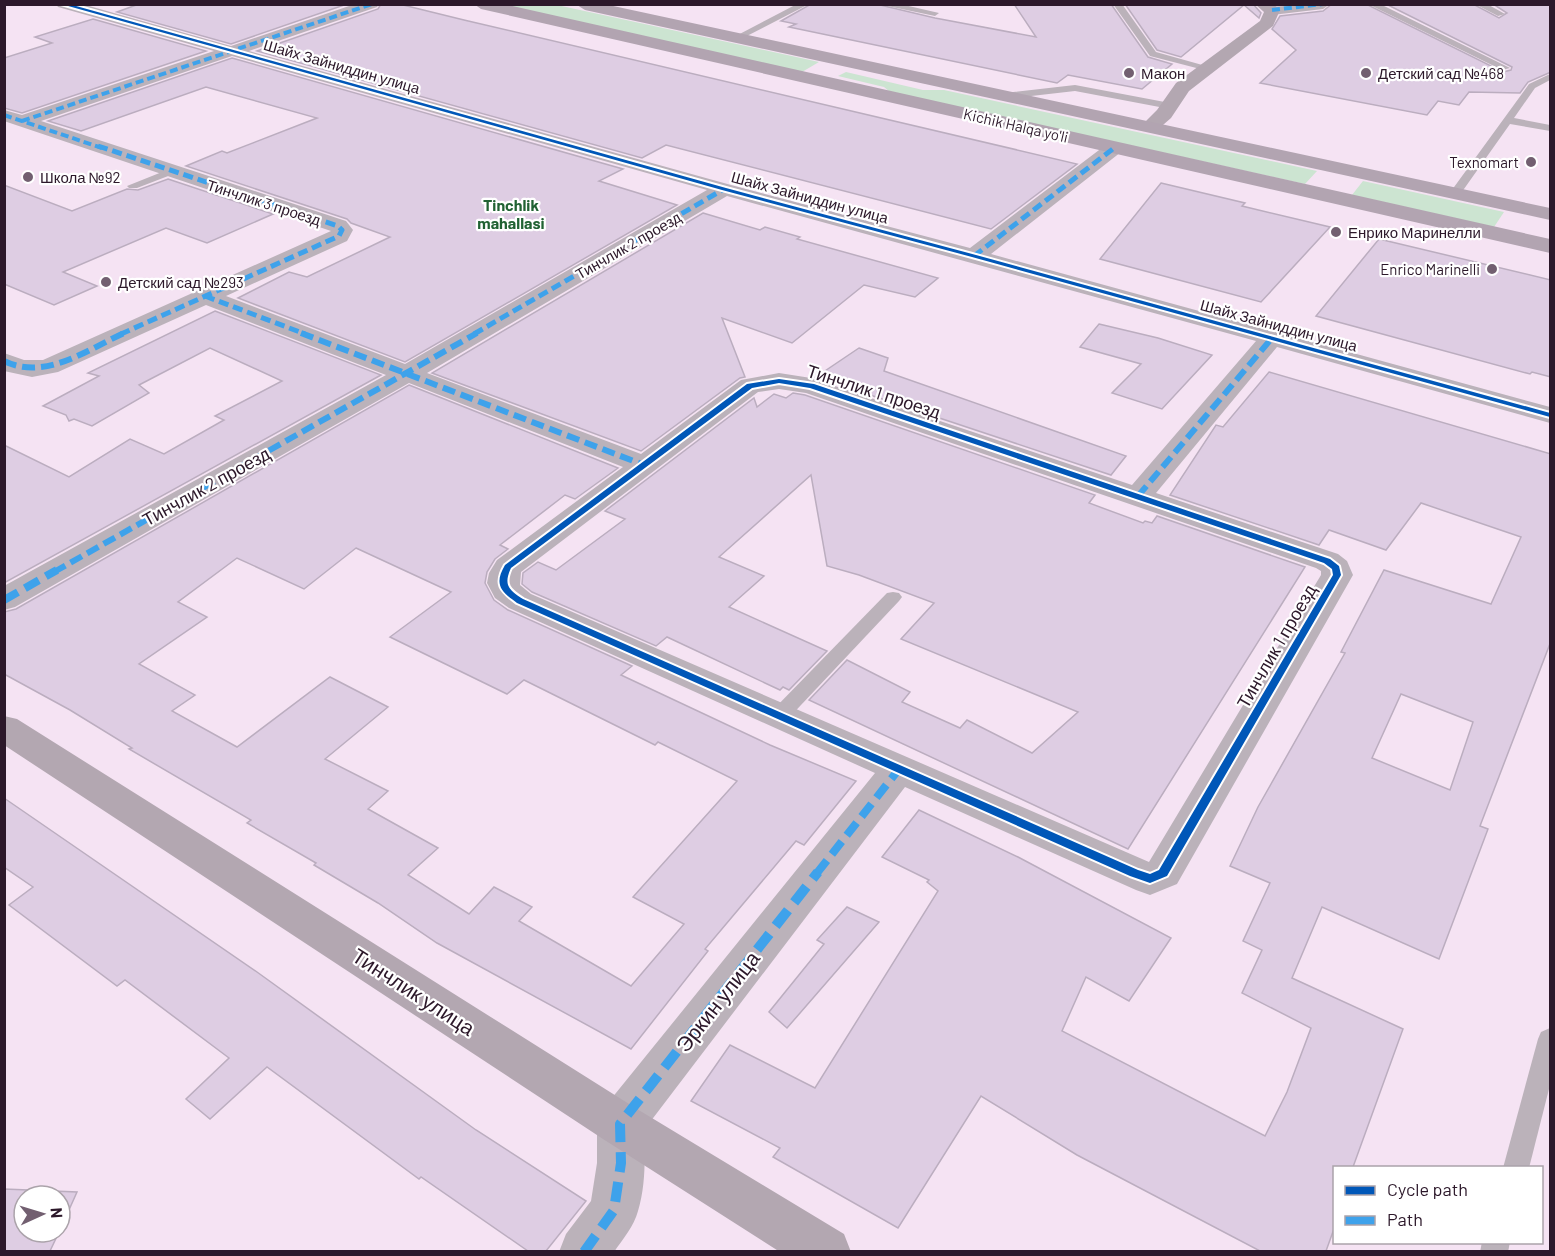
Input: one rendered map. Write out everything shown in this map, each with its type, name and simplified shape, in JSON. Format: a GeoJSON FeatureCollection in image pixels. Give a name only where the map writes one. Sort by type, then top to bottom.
{"type":"FeatureCollection","features":[{"type":"Feature","properties":{"kind":"highway","name":"Kichik Halqa yo'li"},"geometry":{"type":"LineString","coordinates":[[481,4],[1551,246]]}},
{"type":"Feature","properties":{"kind":"highway","name":"Kichik Halqa yo'li"},"geometry":{"type":"LineString","coordinates":[[584,4],[1551,214]]}},
{"type":"Feature","properties":{"kind":"highway"},"geometry":{"type":"LineString","coordinates":[[816,80],[826,71],[852,63]]}},
{"type":"Feature","properties":{"kind":"highway"},"geometry":{"type":"LineString","coordinates":[[1306,191],[1326,188],[1338,183],[1339,174],[1331,166]]}},
{"type":"Feature","properties":{"kind":"street","name":"Шайх Зайниддин улица"},"geometry":{"type":"LineString","coordinates":[[63,4],[724,189],[1551,416]]}},
{"type":"Feature","properties":{"kind":"street"},"geometry":{"type":"LineString","coordinates":[[13,118],[235,51],[372,4]]}},
{"type":"Feature","properties":{"kind":"street"},"geometry":{"type":"LineString","coordinates":[[1149,127],[1170,106],[1182,87],[1267,23],[1267,7],[1323,4]]}},
{"type":"Feature","properties":{"kind":"street","name":"Тинчлик 3 проезд"},"geometry":{"type":"LineString","coordinates":[[4,362],[17,368],[31,370],[49,367],[339,236],[342,230],[338,226],[13,118]]}},
{"type":"Feature","properties":{"kind":"street"},"geometry":{"type":"LineString","coordinates":[[974,256],[1114,148]]}},
{"type":"Feature","properties":{"kind":"street","name":"Тинчлик 2 проезд"},"geometry":{"type":"LineString","coordinates":[[4,600],[408,373],[724,189]]}},
{"type":"Feature","properties":{"kind":"street"},"geometry":{"type":"LineString","coordinates":[[206,296],[644,465]]}},
{"type":"Feature","properties":{"kind":"street"},"geometry":{"type":"LineString","coordinates":[[1138,496],[1272,338]]}},
{"type":"Feature","properties":{"kind":"street","name":"Тинчлик 1 проезд"},"geometry":{"type":"LineString","coordinates":[[779,381],[811,386],[1327,561],[1336,568],[1337,576],[1163,873],[1150,879],[778,717],[520,601],[509,593],[503,585],[502,576],[508,567],[644,465],[750,386],[779,381]]}},
{"type":"Feature","properties":{"kind":"street","name":"Тинчлик улица"},"geometry":{"type":"LineString","coordinates":[[4,728],[620,1124],[826,1251]]}},
{"type":"Feature","properties":{"kind":"street","name":"Эркин улица"},"geometry":{"type":"LineString","coordinates":[[620,1124],[899,769]]}},
{"type":"Feature","properties":{"kind":"street"},"geometry":{"type":"LineString","coordinates":[[584,1251],[614,1210],[621,1163],[620,1124]]}},
{"type":"Feature","properties":{"kind":"lane"},"geometry":{"type":"LineString","coordinates":[[736,38],[805,4]]}},
{"type":"Feature","properties":{"kind":"lane"},"geometry":{"type":"LineString","coordinates":[[882,4],[935,13]]}},
{"type":"Feature","properties":{"kind":"lane"},"geometry":{"type":"LineString","coordinates":[[1117,4],[1154,54],[1208,68]]}},
{"type":"Feature","properties":{"kind":"lane"},"geometry":{"type":"LineString","coordinates":[[1372,4],[1505,69]]}},
{"type":"Feature","properties":{"kind":"lane"},"geometry":{"type":"LineString","coordinates":[[1479,4],[1500,14]]}},
{"type":"Feature","properties":{"kind":"lane"},"geometry":{"type":"LineString","coordinates":[[1455,194],[1532,86],[1551,77]]}},
{"type":"Feature","properties":{"kind":"lane"},"geometry":{"type":"LineString","coordinates":[[1004,96],[1075,88],[1170,106]]}},
{"type":"Feature","properties":{"kind":"lane"},"geometry":{"type":"LineString","coordinates":[[1508,120],[1551,128]]}},
{"type":"Feature","properties":{"kind":"lane"},"geometry":{"type":"LineString","coordinates":[[133,186],[172,171]]}},
{"type":"Feature","properties":{"kind":"lane"},"geometry":{"type":"LineString","coordinates":[[778,717],[893,597]]}},
{"type":"Feature","properties":{"kind":"lane"},"geometry":{"type":"LineString","coordinates":[[1516,1166],[1551,1039]]}},
{"type":"Feature","properties":{"kind":"green space"},"geometry":{"type":"Polygon","coordinates":[[[502,5],[557,5],[819,62],[802,72],[502,5]]]}},
{"type":"Feature","properties":{"kind":"green space"},"geometry":{"type":"Polygon","coordinates":[[[846,72],[923,90],[944,90],[1317,171],[1305,184],[890,92],[884,87],[838,76],[846,72]]]}},
{"type":"Feature","properties":{"kind":"green space"},"geometry":{"type":"Polygon","coordinates":[[[1363,181],[1504,212],[1494,227],[1352,195],[1363,181]]]}},
{"type":"Feature","properties":{"kind":"building"},"geometry":{"type":"Polygon","coordinates":[[[139,4],[347,4],[231,44],[117,12],[139,4]]]}},
{"type":"Feature","properties":{"kind":"building"},"geometry":{"type":"Polygon","coordinates":[[[381,4],[399,4],[1077,164],[991,229],[666,145],[642,158],[257,51],[378,9],[381,4]]]}},
{"type":"Feature","properties":{"kind":"building"},"geometry":{"type":"Polygon","coordinates":[[[811,4],[876,4],[1036,37],[1014,4],[1111,4],[1148,57],[1172,64],[1142,89],[1068,75],[1057,83],[789,27],[796,24],[781,21],[811,4]]]}},
{"type":"Feature","properties":{"kind":"building"},"geometry":{"type":"Polygon","coordinates":[[[1125,4],[1253,4],[1261,13],[1259,18],[1244,5],[1181,57],[1157,50],[1125,4]]]}},
{"type":"Feature","properties":{"kind":"building"},"geometry":{"type":"Polygon","coordinates":[[[1332,4],[1366,4],[1503,72],[1511,70],[1512,67],[1386,4],[1473,4],[1499,18],[1507,13],[1493,4],[1551,4],[1551,72],[1528,82],[1520,93],[1469,92],[1459,105],[1438,101],[1427,115],[1260,83],[1296,50],[1272,29],[1280,16],[1323,11],[1332,4]]]}},
{"type":"Feature","properties":{"kind":"building"},"geometry":{"type":"Polygon","coordinates":[[[93,19],[206,51],[22,113],[4,108],[4,58],[52,43],[35,37],[93,19]]]}},
{"type":"Feature","properties":{"kind":"building"},"geometry":{"type":"Polygon","coordinates":[[[232,58],[623,169],[599,181],[677,205],[405,362],[238,298],[289,272],[307,277],[390,237],[351,223],[347,219],[186,166],[222,151],[227,153],[317,118],[206,87],[81,131],[48,121],[232,58]]]}},
{"type":"Feature","properties":{"kind":"building"},"geometry":{"type":"Polygon","coordinates":[[[168,179],[273,214],[207,243],[166,228],[63,272],[97,286],[54,305],[4,284],[4,185],[72,211],[127,189],[138,190],[168,179]]]}},
{"type":"Feature","properties":{"kind":"building"},"geometry":{"type":"Polygon","coordinates":[[[1161,183],[1245,203],[1242,206],[1330,227],[1261,302],[1100,259],[1161,183]]]}},
{"type":"Feature","properties":{"kind":"building"},"geometry":{"type":"Polygon","coordinates":[[[703,213],[760,230],[765,227],[800,237],[797,239],[938,278],[915,297],[864,285],[792,343],[722,318],[745,377],[740,378],[641,451],[432,373],[703,213]]]}},
{"type":"Feature","properties":{"kind":"building"},"geometry":{"type":"Polygon","coordinates":[[[1379,239],[1551,280],[1551,377],[1532,372],[1530,374],[1316,316],[1379,239]]]}},
{"type":"Feature","properties":{"kind":"building"},"geometry":{"type":"Polygon","coordinates":[[[215,311],[381,375],[4,583],[4,445],[69,477],[130,439],[164,454],[224,420],[215,416],[282,381],[210,348],[139,385],[149,393],[92,426],[74,419],[69,421],[66,415],[43,406],[99,376],[88,373],[215,311]]]}},
{"type":"Feature","properties":{"kind":"building"},"geometry":{"type":"Polygon","coordinates":[[[1099,324],[1158,338],[1212,355],[1162,409],[1112,393],[1141,364],[1080,347],[1099,324]]]}},
{"type":"Feature","properties":{"kind":"building"},"geometry":{"type":"Polygon","coordinates":[[[859,348],[888,358],[884,371],[1126,456],[1111,475],[816,377],[859,348]]]}},
{"type":"Feature","properties":{"kind":"building"},"geometry":{"type":"Polygon","coordinates":[[[1269,372],[1551,454],[1551,641],[1480,826],[1488,829],[1439,959],[1322,907],[1292,978],[1403,1029],[1353,1166],[1333,1166],[1333,1232],[1326,1251],[1260,1251],[1077,1155],[981,1096],[898,1228],[773,1157],[780,1148],[691,1101],[730,1045],[815,1088],[938,891],[927,882],[929,880],[882,857],[919,810],[1018,857],[1171,938],[1129,1001],[1086,977],[1062,1031],[1265,1136],[1287,1092],[1311,1028],[1242,993],[1262,950],[1243,941],[1270,883],[1230,866],[1258,807],[1345,653],[1341,652],[1384,570],[1491,604],[1521,537],[1421,503],[1386,550],[1329,530],[1319,545],[1170,495],[1216,425],[1223,427],[1269,372]],[[1401,694],[1372,758],[1450,790],[1473,722],[1401,694]]]}},
{"type":"Feature","properties":{"kind":"building"},"geometry":{"type":"Polygon","coordinates":[[[409,385],[618,468],[575,499],[565,495],[500,545],[508,549],[495,559],[487,572],[485,583],[494,600],[508,610],[632,666],[621,675],[770,745],[856,781],[804,845],[796,841],[705,949],[708,951],[631,1049],[437,943],[378,903],[314,865],[316,863],[247,823],[251,820],[129,749],[132,748],[70,710],[4,674],[4,612],[16,609],[409,385]],[[356,548],[304,589],[237,558],[178,602],[207,617],[139,664],[195,695],[172,711],[237,747],[330,677],[388,707],[325,759],[388,791],[368,809],[438,848],[408,875],[469,914],[494,887],[532,907],[519,921],[631,986],[684,924],[633,897],[737,781],[658,742],[655,745],[524,680],[507,694],[390,637],[451,592],[356,548]]]}},
{"type":"Feature","properties":{"kind":"building"},"geometry":{"type":"Polygon","coordinates":[[[793,393],[805,395],[1095,495],[1089,503],[1143,523],[1145,521],[1152,523],[1157,516],[1305,567],[1128,849],[809,700],[847,660],[910,692],[902,702],[960,728],[967,720],[1032,753],[1078,712],[901,639],[934,603],[859,575],[827,566],[811,475],[719,557],[764,576],[729,607],[827,651],[789,690],[783,687],[780,690],[667,637],[656,646],[532,592],[522,584],[523,573],[538,562],[556,570],[625,519],[605,511],[754,398],[757,407],[774,394],[786,398],[793,393]]]}},
{"type":"Feature","properties":{"kind":"building"},"geometry":{"type":"Polygon","coordinates":[[[4,798],[257,972],[476,1130],[586,1201],[546,1251],[528,1251],[421,1177],[419,1179],[267,1067],[210,1119],[186,1099],[229,1058],[125,980],[117,986],[9,905],[33,887],[4,867],[4,798]]]}},
{"type":"Feature","properties":{"kind":"building"},"geometry":{"type":"Polygon","coordinates":[[[847,907],[879,922],[787,1028],[769,1012],[824,944],[817,940],[847,907]]]}},
{"type":"Feature","properties":{"kind":"building"},"geometry":{"type":"Polygon","coordinates":[[[4,1189],[12,1189],[12,1244],[53,1244],[50,1251],[4,1251],[4,1189]]]}},
{"type":"Feature","properties":{"kind":"building"},"geometry":{"type":"Polygon","coordinates":[[[72,1192],[77,1192],[72,1203],[72,1192]]]}},
{"type":"Feature","properties":{"kind":"marked path"},"geometry":{"type":"LineString","coordinates":[[22,121],[372,4]]}},
{"type":"Feature","properties":{"kind":"marked path"},"geometry":{"type":"LineString","coordinates":[[1272,10],[1323,4]]}},
{"type":"Feature","properties":{"kind":"marked path"},"geometry":{"type":"LineString","coordinates":[[4,115],[338,226],[342,230],[339,236],[49,367],[26,368],[4,361]]}},
{"type":"Feature","properties":{"kind":"marked path"},"geometry":{"type":"LineString","coordinates":[[974,256],[1114,148]]}},
{"type":"Feature","properties":{"kind":"marked path"},"geometry":{"type":"LineString","coordinates":[[4,600],[408,373],[724,189]]}},
{"type":"Feature","properties":{"kind":"marked path"},"geometry":{"type":"LineString","coordinates":[[205,296],[644,465]]}},
{"type":"Feature","properties":{"kind":"marked path"},"geometry":{"type":"LineString","coordinates":[[1138,496],[1272,338]]}},
{"type":"Feature","properties":{"kind":"marked path"},"geometry":{"type":"LineString","coordinates":[[584,1252],[614,1210],[621,1163],[620,1124],[899,769]]}},
{"type":"Feature","properties":{"kind":"cycle path"},"geometry":{"type":"LineString","coordinates":[[63,4],[724,189],[1550,415]]}},
{"type":"Feature","properties":{"kind":"cycle path"},"geometry":{"type":"LineString","coordinates":[[779,381],[811,386],[1327,561],[1336,568],[1337,575],[1163,873],[1150,879],[1134,873],[520,601],[507,591],[503,578],[508,567],[750,386],[779,381]]}},
{"type":"Feature","properties":{"kind":"place","name":"Макон"},"geometry":{"type":"Point","coordinates":[1129,73]}},
{"type":"Feature","properties":{"kind":"place","name":"Детский сад №468"},"geometry":{"type":"Point","coordinates":[1366,73]}},
{"type":"Feature","properties":{"kind":"place","name":"Texnomart"},"geometry":{"type":"Point","coordinates":[1531,162]}},
{"type":"Feature","properties":{"kind":"place","name":"Школа №92"},"geometry":{"type":"Point","coordinates":[28,177]}},
{"type":"Feature","properties":{"kind":"place","name":"Енрико Маринелли"},"geometry":{"type":"Point","coordinates":[1336,232]}},
{"type":"Feature","properties":{"kind":"place","name":"Enrico Marinelli"},"geometry":{"type":"Point","coordinates":[1492,269]}},
{"type":"Feature","properties":{"kind":"place","name":"Детский сад №293"},"geometry":{"type":"Point","coordinates":[106,282]}},
{"type":"Feature","properties":{"kind":"district","name":"Tinchlik mahallasi"},"geometry":{"type":"Point","coordinates":[511,213]}}]}
